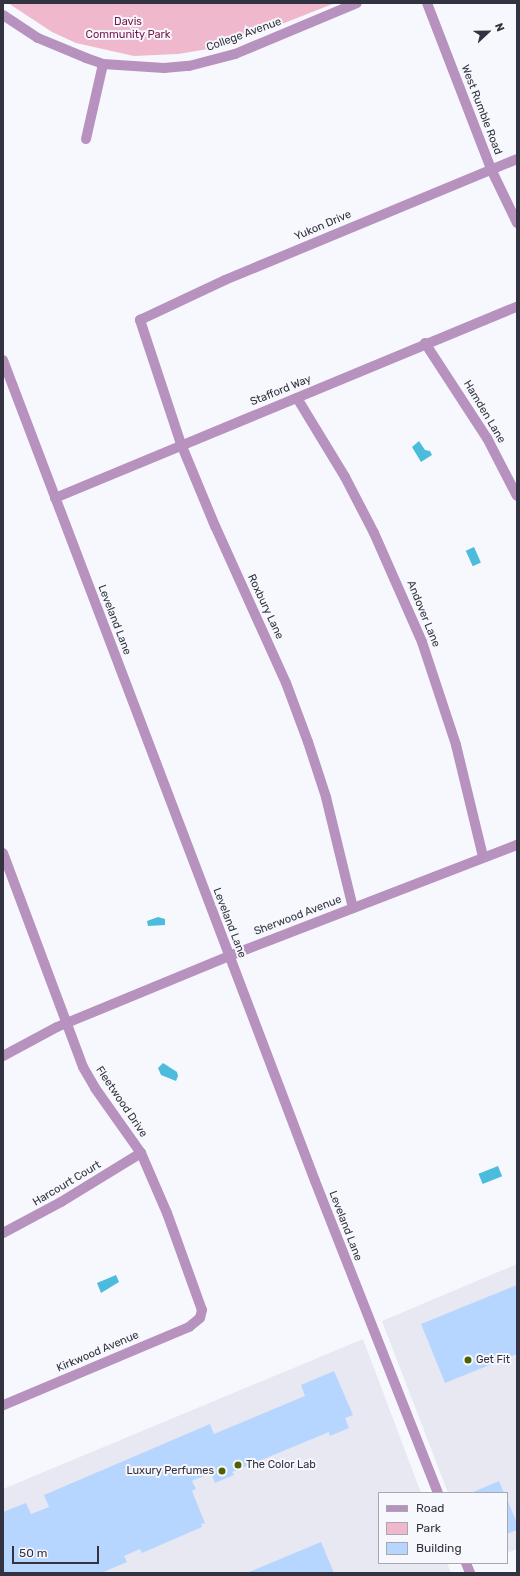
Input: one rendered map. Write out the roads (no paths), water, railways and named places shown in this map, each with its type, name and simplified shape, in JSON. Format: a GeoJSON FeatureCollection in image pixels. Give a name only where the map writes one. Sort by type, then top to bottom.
{"type":"FeatureCollection","features":[{"type":"Feature","properties":{"kind":"street","name":"College Avenue"},"geometry":{"type":"LineString","coordinates":[[3,15],[38,38],[103,64],[164,68],[213,61],[357,3]]}},
{"type":"Feature","properties":{"kind":"street","name":"West Rumble Road"},"geometry":{"type":"LineString","coordinates":[[427,3],[491,169],[517,223]]}},
{"type":"Feature","properties":{"kind":"street"},"geometry":{"type":"LineString","coordinates":[[86,139],[103,64]]}},
{"type":"Feature","properties":{"kind":"street","name":"Yukon Drive"},"geometry":{"type":"LineString","coordinates":[[140,320],[232,277],[517,159]]}},
{"type":"Feature","properties":{"kind":"street","name":"Stafford Way"},"geometry":{"type":"LineString","coordinates":[[54,498],[181,444],[297,398],[425,343],[517,307]]}},
{"type":"Feature","properties":{"kind":"street","name":"Roxbury Lane"},"geometry":{"type":"LineString","coordinates":[[140,320],[181,444],[215,526],[286,683],[308,742],[326,797],[353,908]]}},
{"type":"Feature","properties":{"kind":"street","name":"Hamden Lane"},"geometry":{"type":"LineString","coordinates":[[425,343],[483,432],[517,496]]}},
{"type":"Feature","properties":{"kind":"street","name":"Leveland Lane"},"geometry":{"type":"LineString","coordinates":[[3,360],[6,377],[438,1492]]}},
{"type":"Feature","properties":{"kind":"street","name":"Andover Lane"},"geometry":{"type":"LineString","coordinates":[[297,398],[345,477],[374,534],[416,628],[456,745],[483,857]]}},
{"type":"Feature","properties":{"kind":"street","name":"Sherwood Avenue"},"geometry":{"type":"LineString","coordinates":[[3,1056],[67,1023],[229,956],[517,845]]}},
{"type":"Feature","properties":{"kind":"street","name":"Fleetwood Drive"},"geometry":{"type":"LineString","coordinates":[[3,853],[83,1067],[92,1083],[141,1152],[167,1213],[201,1302],[200,1318]]}},
{"type":"Feature","properties":{"kind":"street","name":"Harcourt Court"},"geometry":{"type":"LineString","coordinates":[[3,1233],[61,1202],[141,1152]]}},
{"type":"Feature","properties":{"kind":"street","name":"Kirkwood Avenue"},"geometry":{"type":"LineString","coordinates":[[3,1405],[189,1328],[200,1318]]}},
{"type":"Feature","properties":{"kind":"water"},"geometry":{"type":"Polygon","coordinates":[[[419,441],[425,450],[430,451],[432,455],[421,462],[412,447],[419,441]]]}},
{"type":"Feature","properties":{"kind":"water"},"geometry":{"type":"Polygon","coordinates":[[[474,547],[481,563],[473,566],[466,551],[474,547]]]}},
{"type":"Feature","properties":{"kind":"water"},"geometry":{"type":"Polygon","coordinates":[[[158,917],[165,919],[165,925],[148,926],[147,921],[158,917]]]}},
{"type":"Feature","properties":{"kind":"water"},"geometry":{"type":"Polygon","coordinates":[[[163,1063],[177,1072],[178,1076],[176,1081],[161,1075],[158,1068],[163,1063]]]}},
{"type":"Feature","properties":{"kind":"water"},"geometry":{"type":"Polygon","coordinates":[[[498,1166],[502,1176],[483,1184],[479,1174],[498,1166]]]}},
{"type":"Feature","properties":{"kind":"water"},"geometry":{"type":"Polygon","coordinates":[[[116,1275],[119,1282],[101,1293],[97,1283],[116,1275]]]}},
{"type":"Feature","properties":{"kind":"place","name":"Get Fit"},"geometry":{"type":"Point","coordinates":[468,1360]}},
{"type":"Feature","properties":{"kind":"place","name":"The Color Lab"},"geometry":{"type":"Point","coordinates":[238,1465]}},
{"type":"Feature","properties":{"kind":"place","name":"Luxury Perfumes"},"geometry":{"type":"Point","coordinates":[222,1471]}},
{"type":"Feature","properties":{"kind":"park label","name":"Davis Community Park"},"geometry":{"type":"Point","coordinates":[128,29]}}]}
